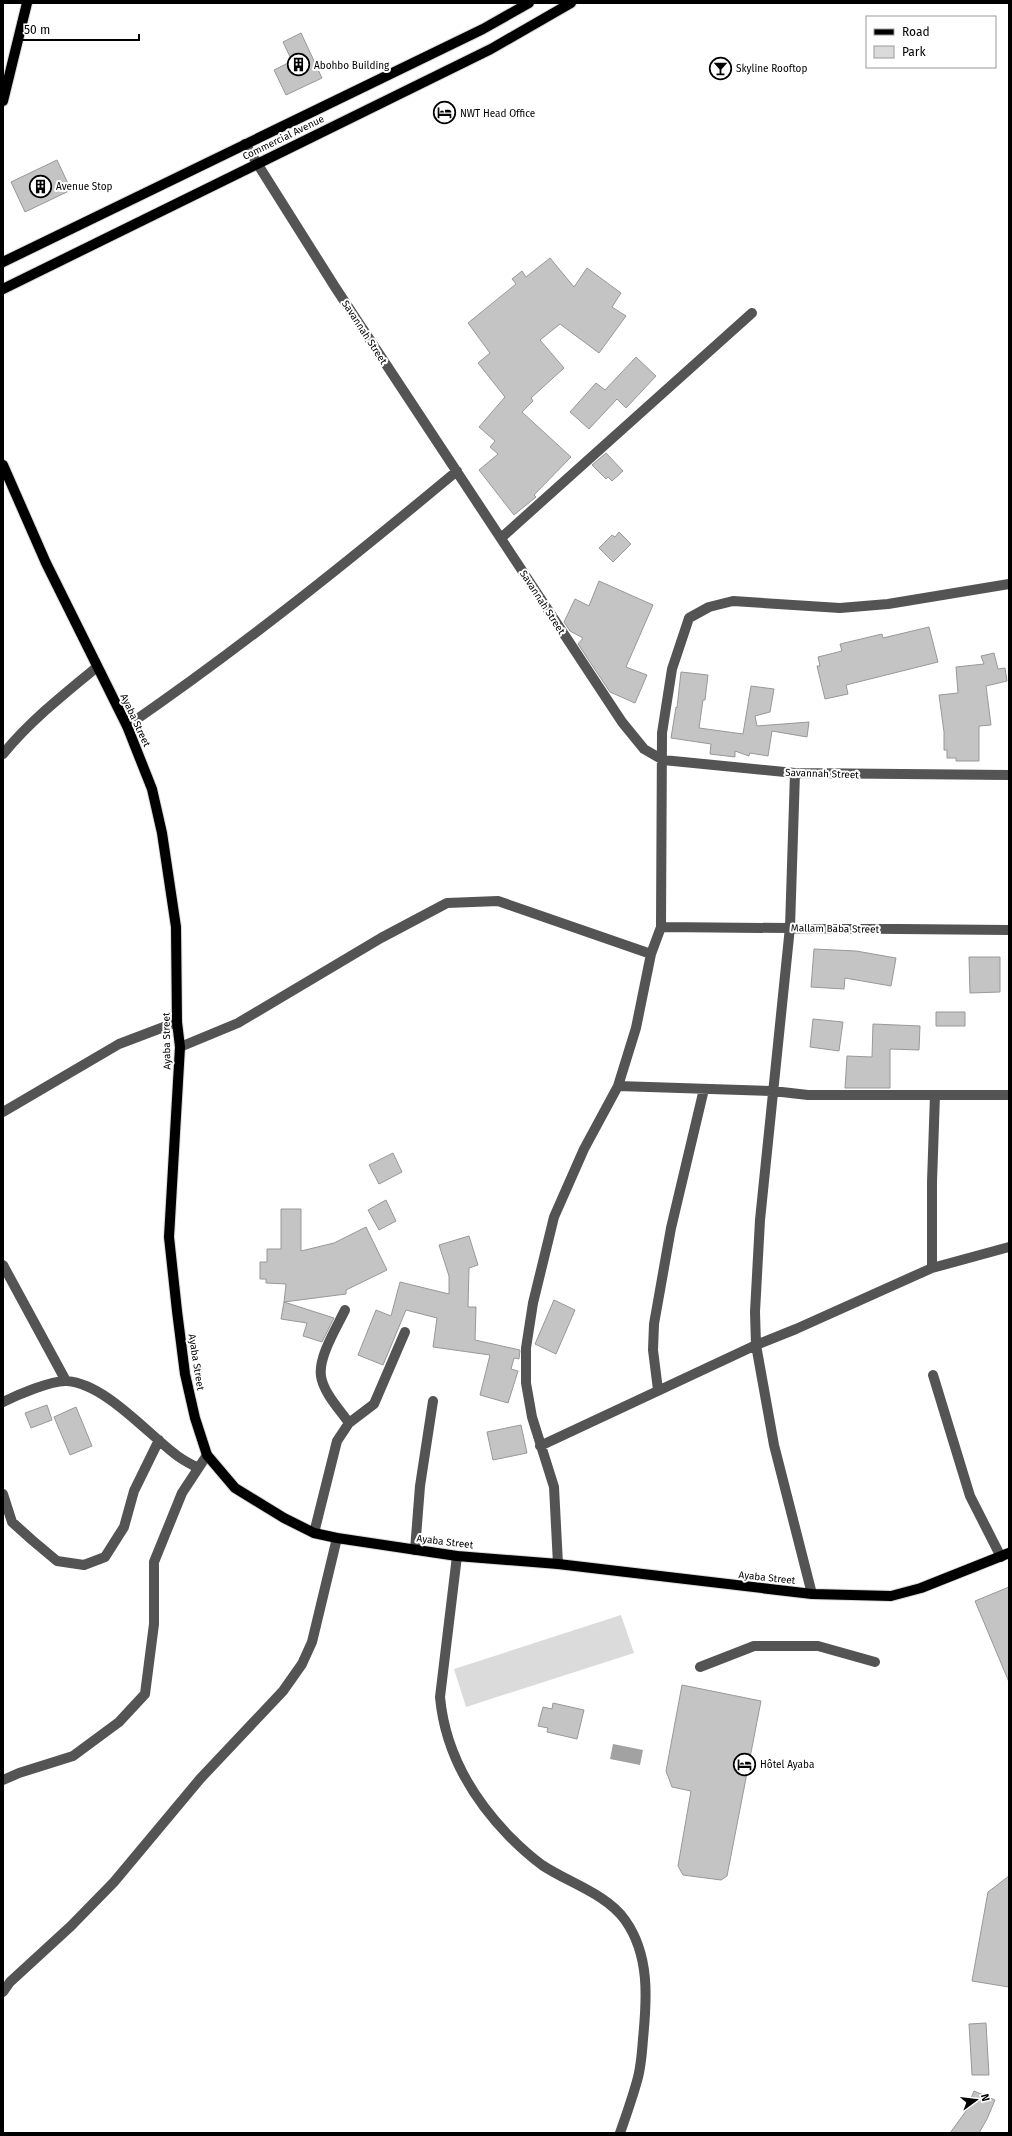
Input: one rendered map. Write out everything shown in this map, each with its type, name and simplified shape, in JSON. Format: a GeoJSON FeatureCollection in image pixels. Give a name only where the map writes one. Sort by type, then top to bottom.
{"type":"FeatureCollection","features":[{"type":"Feature","properties":{"kind":"main road"},"geometry":{"type":"LineString","coordinates":[[3,101],[27,3]]}},
{"type":"Feature","properties":{"kind":"main road","name":"Commercial Avenue"},"geometry":{"type":"LineString","coordinates":[[3,262],[483,29],[529,3]]}},
{"type":"Feature","properties":{"kind":"main road","name":"Commercial Avenue"},"geometry":{"type":"LineString","coordinates":[[3,289],[491,49],[571,3]]}},
{"type":"Feature","properties":{"kind":"main road","name":"Ayaba Street"},"geometry":{"type":"LineString","coordinates":[[3,465],[46,564],[128,726],[152,789],[162,833],[176,927],[177,1022],[180,1047],[169,1237],[185,1374],[195,1418],[207,1455],[235,1488],[284,1518],[314,1532],[337,1538],[457,1556],[558,1564],[812,1594],[891,1596],[921,1588],[1005,1555]]}},
{"type":"Feature","properties":{"kind":"street","name":"Savannah Street"},"geometry":{"type":"LineString","coordinates":[[244,144],[622,722],[644,749],[663,760],[795,774],[1009,776]]}},
{"type":"Feature","properties":{"kind":"street"},"geometry":{"type":"LineString","coordinates":[[501,538],[752,313]]}},
{"type":"Feature","properties":{"kind":"street"},"geometry":{"type":"LineString","coordinates":[[128,726],[290,607],[457,471]]}},
{"type":"Feature","properties":{"kind":"street"},"geometry":{"type":"LineString","coordinates":[[558,1564],[554,1486],[540,1446],[532,1416],[526,1383],[526,1348],[533,1303],[554,1217],[584,1149],[618,1086],[636,1028],[651,954],[660,927],[663,760],[662,733],[672,669],[689,618],[709,607],[733,602],[840,608],[888,604],[1009,584]]}},
{"type":"Feature","properties":{"kind":"street"},"geometry":{"type":"LineString","coordinates":[[3,754],[18,736],[59,697],[97,667]]}},
{"type":"Feature","properties":{"kind":"street"},"geometry":{"type":"LineString","coordinates":[[795,774],[790,927],[756,1267],[756,1345],[774,1445],[812,1594]]}},
{"type":"Feature","properties":{"kind":"street"},"geometry":{"type":"LineString","coordinates":[[180,1047],[249,1017],[354,954],[447,903],[498,901],[651,954]]}},
{"type":"Feature","properties":{"kind":"street","name":"Mallam Baba Street"},"geometry":{"type":"LineString","coordinates":[[660,927],[1009,930]]}},
{"type":"Feature","properties":{"kind":"street"},"geometry":{"type":"LineString","coordinates":[[3,1112],[119,1044],[177,1022]]}},
{"type":"Feature","properties":{"kind":"street"},"geometry":{"type":"LineString","coordinates":[[618,1086],[704,1088],[808,1094],[1009,1095]]}},
{"type":"Feature","properties":{"kind":"street"},"geometry":{"type":"LineString","coordinates":[[658,1390],[653,1350],[654,1324],[671,1228],[704,1088]]}},
{"type":"Feature","properties":{"kind":"street"},"geometry":{"type":"LineString","coordinates":[[932,1268],[932,1182],[935,1095]]}},
{"type":"Feature","properties":{"kind":"street"},"geometry":{"type":"LineString","coordinates":[[540,1446],[756,1345],[796,1329],[932,1268],[1009,1247]]}},
{"type":"Feature","properties":{"kind":"street"},"geometry":{"type":"LineString","coordinates":[[3,1265],[66,1381]]}},
{"type":"Feature","properties":{"kind":"street"},"geometry":{"type":"LineString","coordinates":[[344,1310],[321,1361],[321,1376],[327,1390],[349,1423]]}},
{"type":"Feature","properties":{"kind":"street"},"geometry":{"type":"LineString","coordinates":[[314,1532],[337,1441],[349,1423],[374,1404],[405,1332]]}},
{"type":"Feature","properties":{"kind":"street"},"geometry":{"type":"LineString","coordinates":[[933,1375],[970,1496],[1005,1555]]}},
{"type":"Feature","properties":{"kind":"street"},"geometry":{"type":"LineString","coordinates":[[3,1402],[20,1394],[66,1381],[78,1384],[107,1397],[176,1455],[198,1468]]}},
{"type":"Feature","properties":{"kind":"street"},"geometry":{"type":"LineString","coordinates":[[415,1550],[420,1486],[433,1401]]}},
{"type":"Feature","properties":{"kind":"street"},"geometry":{"type":"LineString","coordinates":[[3,1494],[12,1522],[57,1560],[84,1565],[105,1557],[124,1527],[134,1491],[159,1440]]}},
{"type":"Feature","properties":{"kind":"street"},"geometry":{"type":"LineString","coordinates":[[3,1780],[19,1773],[73,1756],[119,1722],[145,1694],[154,1624],[154,1562],[182,1493],[207,1455]]}},
{"type":"Feature","properties":{"kind":"street"},"geometry":{"type":"LineString","coordinates":[[3,1992],[10,1982],[71,1926],[114,1882],[200,1779],[283,1691],[302,1664],[312,1642],[337,1538]]}},
{"type":"Feature","properties":{"kind":"street"},"geometry":{"type":"LineString","coordinates":[[457,1556],[440,1697],[448,1743],[465,1780],[494,1820],[542,1865],[615,1908],[625,1919],[641,1951],[645,1977],[646,2010],[640,2066],[638,2081],[620,2133]]}},
{"type":"Feature","properties":{"kind":"street"},"geometry":{"type":"LineString","coordinates":[[700,1667],[754,1646],[818,1646],[875,1662]]}},
{"type":"Feature","properties":{"kind":"green space"},"geometry":{"type":"Polygon","coordinates":[[[621,1615],[634,1653],[466,1707],[454,1669],[621,1615]]]}},
{"type":"Feature","properties":{"kind":"shaded area"},"geometry":{"type":"Polygon","coordinates":[[[613,1744],[643,1750],[640,1765],[610,1759],[613,1744]]]}},
{"type":"Feature","properties":{"kind":"building","name":"Abohbo Building"},"geometry":{"type":"Polygon","coordinates":[[[301,33],[322,78],[286,95],[274,70],[292,61],[283,42],[301,33]]]}},
{"type":"Feature","properties":{"kind":"building","name":"Avenue Stop"},"geometry":{"type":"Polygon","coordinates":[[[57,160],[71,190],[25,212],[11,182],[57,160]]]}},
{"type":"Feature","properties":{"kind":"building"},"geometry":{"type":"Polygon","coordinates":[[[550,258],[574,287],[587,268],[621,293],[612,307],[626,316],[599,353],[560,324],[540,340],[564,368],[531,398],[533,401],[522,412],[571,457],[534,495],[536,497],[514,515],[479,470],[498,454],[490,447],[495,441],[479,427],[505,397],[478,363],[490,353],[468,323],[516,284],[512,279],[522,271],[526,277],[550,258]]]}},
{"type":"Feature","properties":{"kind":"building"},"geometry":{"type":"Polygon","coordinates":[[[636,357],[656,376],[626,408],[617,399],[589,429],[570,412],[596,383],[605,390],[636,357]]]}},
{"type":"Feature","properties":{"kind":"building"},"geometry":{"type":"Polygon","coordinates":[[[606,453],[623,471],[612,481],[608,477],[606,479],[592,465],[606,453]]]}},
{"type":"Feature","properties":{"kind":"building"},"geometry":{"type":"Polygon","coordinates":[[[619,532],[631,544],[613,562],[599,548],[612,535],[615,537],[619,532]]]}},
{"type":"Feature","properties":{"kind":"building"},"geometry":{"type":"Polygon","coordinates":[[[599,581],[653,605],[626,667],[647,675],[635,703],[610,692],[578,644],[583,638],[570,631],[564,622],[575,599],[589,606],[599,581]]]}},
{"type":"Feature","properties":{"kind":"building"},"geometry":{"type":"Polygon","coordinates":[[[929,627],[938,662],[846,685],[848,694],[825,699],[817,666],[820,666],[818,657],[842,651],[840,644],[882,634],[883,638],[929,627]]]}},
{"type":"Feature","properties":{"kind":"building"},"geometry":{"type":"Polygon","coordinates":[[[994,653],[998,669],[1005,668],[1007,681],[986,686],[991,725],[979,726],[979,761],[956,761],[956,758],[947,758],[947,750],[944,750],[944,732],[939,695],[958,693],[956,667],[984,664],[981,656],[994,653]]]}},
{"type":"Feature","properties":{"kind":"building"},"geometry":{"type":"Polygon","coordinates":[[[681,672],[708,675],[705,700],[703,700],[699,728],[743,734],[751,686],[774,689],[770,712],[755,716],[757,726],[809,722],[807,737],[772,731],[768,756],[750,753],[749,756],[735,751],[735,757],[710,754],[711,744],[671,738],[676,707],[677,708],[681,672]]]}},
{"type":"Feature","properties":{"kind":"building"},"geometry":{"type":"Polygon","coordinates":[[[814,949],[856,951],[896,958],[891,986],[845,978],[844,989],[811,987],[814,949]]]}},
{"type":"Feature","properties":{"kind":"building"},"geometry":{"type":"Polygon","coordinates":[[[969,957],[1000,957],[1000,992],[970,993],[969,957]]]}},
{"type":"Feature","properties":{"kind":"building"},"geometry":{"type":"Polygon","coordinates":[[[936,1012],[965,1012],[965,1026],[936,1026],[936,1012]]]}},
{"type":"Feature","properties":{"kind":"building"},"geometry":{"type":"Polygon","coordinates":[[[813,1019],[843,1022],[839,1051],[810,1047],[813,1019]]]}},
{"type":"Feature","properties":{"kind":"building"},"geometry":{"type":"Polygon","coordinates":[[[873,1024],[920,1026],[919,1050],[890,1049],[890,1088],[845,1088],[847,1056],[872,1057],[873,1024]]]}},
{"type":"Feature","properties":{"kind":"building"},"geometry":{"type":"Polygon","coordinates":[[[393,1153],[402,1172],[379,1184],[369,1165],[393,1153]]]}},
{"type":"Feature","properties":{"kind":"building"},"geometry":{"type":"Polygon","coordinates":[[[386,1200],[396,1221],[379,1230],[368,1210],[386,1200]]]}},
{"type":"Feature","properties":{"kind":"building"},"geometry":{"type":"Polygon","coordinates":[[[281,1209],[301,1209],[301,1251],[334,1243],[366,1227],[387,1270],[346,1290],[346,1294],[284,1302],[286,1284],[266,1283],[266,1279],[260,1279],[260,1262],[267,1262],[267,1249],[281,1249],[281,1209]]]}},
{"type":"Feature","properties":{"kind":"building"},"geometry":{"type":"Polygon","coordinates":[[[469,1236],[478,1265],[469,1268],[468,1307],[476,1307],[475,1340],[520,1350],[519,1359],[514,1358],[511,1369],[518,1371],[508,1403],[480,1395],[490,1355],[433,1347],[437,1318],[406,1310],[383,1365],[358,1355],[376,1310],[391,1316],[400,1282],[449,1294],[449,1276],[439,1245],[469,1236]]]}},
{"type":"Feature","properties":{"kind":"building"},"geometry":{"type":"Polygon","coordinates":[[[554,1300],[575,1310],[556,1354],[535,1344],[554,1300]]]}},
{"type":"Feature","properties":{"kind":"building"},"geometry":{"type":"Polygon","coordinates":[[[284,1302],[334,1318],[322,1342],[303,1336],[307,1323],[281,1319],[284,1302]]]}},
{"type":"Feature","properties":{"kind":"building"},"geometry":{"type":"Polygon","coordinates":[[[47,1405],[52,1420],[31,1428],[25,1413],[47,1405]]]}},
{"type":"Feature","properties":{"kind":"building"},"geometry":{"type":"Polygon","coordinates":[[[76,1407],[92,1446],[70,1455],[54,1417],[76,1407]]]}},
{"type":"Feature","properties":{"kind":"building"},"geometry":{"type":"Polygon","coordinates":[[[521,1425],[527,1453],[493,1460],[487,1432],[521,1425]]]}},
{"type":"Feature","properties":{"kind":"building"},"geometry":{"type":"Polygon","coordinates":[[[1009,1587],[1009,1682],[975,1601],[1009,1587]]]}},
{"type":"Feature","properties":{"kind":"building"},"geometry":{"type":"Polygon","coordinates":[[[682,1685],[761,1701],[727,1876],[721,1880],[683,1875],[678,1866],[691,1791],[672,1787],[666,1771],[682,1685]]]}},
{"type":"Feature","properties":{"kind":"building"},"geometry":{"type":"Polygon","coordinates":[[[553,1703],[584,1710],[577,1739],[547,1732],[548,1728],[538,1726],[543,1707],[552,1709],[553,1703]]]}},
{"type":"Feature","properties":{"kind":"building"},"geometry":{"type":"Polygon","coordinates":[[[1009,1876],[1009,1987],[972,1981],[988,1892],[1009,1876]]]}},
{"type":"Feature","properties":{"kind":"building"},"geometry":{"type":"Polygon","coordinates":[[[986,2023],[989,2075],[972,2075],[969,2024],[986,2023]]]}},
{"type":"Feature","properties":{"kind":"building"},"geometry":{"type":"Polygon","coordinates":[[[974,2091],[995,2100],[979,2133],[950,2133],[966,2111],[974,2091]]]}},
{"type":"Feature","properties":{"kind":"place","name":"Abohbo Building"},"geometry":{"type":"Point","coordinates":[299,65]}},
{"type":"Feature","properties":{"kind":"place","name":"Skyline Rooftop"},"geometry":{"type":"Point","coordinates":[720,68]}},
{"type":"Feature","properties":{"kind":"place","name":"NWT Head Office"},"geometry":{"type":"Point","coordinates":[444,113]}},
{"type":"Feature","properties":{"kind":"place","name":"Avenue Stop"},"geometry":{"type":"Point","coordinates":[41,186]}},
{"type":"Feature","properties":{"kind":"place","name":"Hôtel Ayaba"},"geometry":{"type":"Point","coordinates":[745,1764]}}]}
